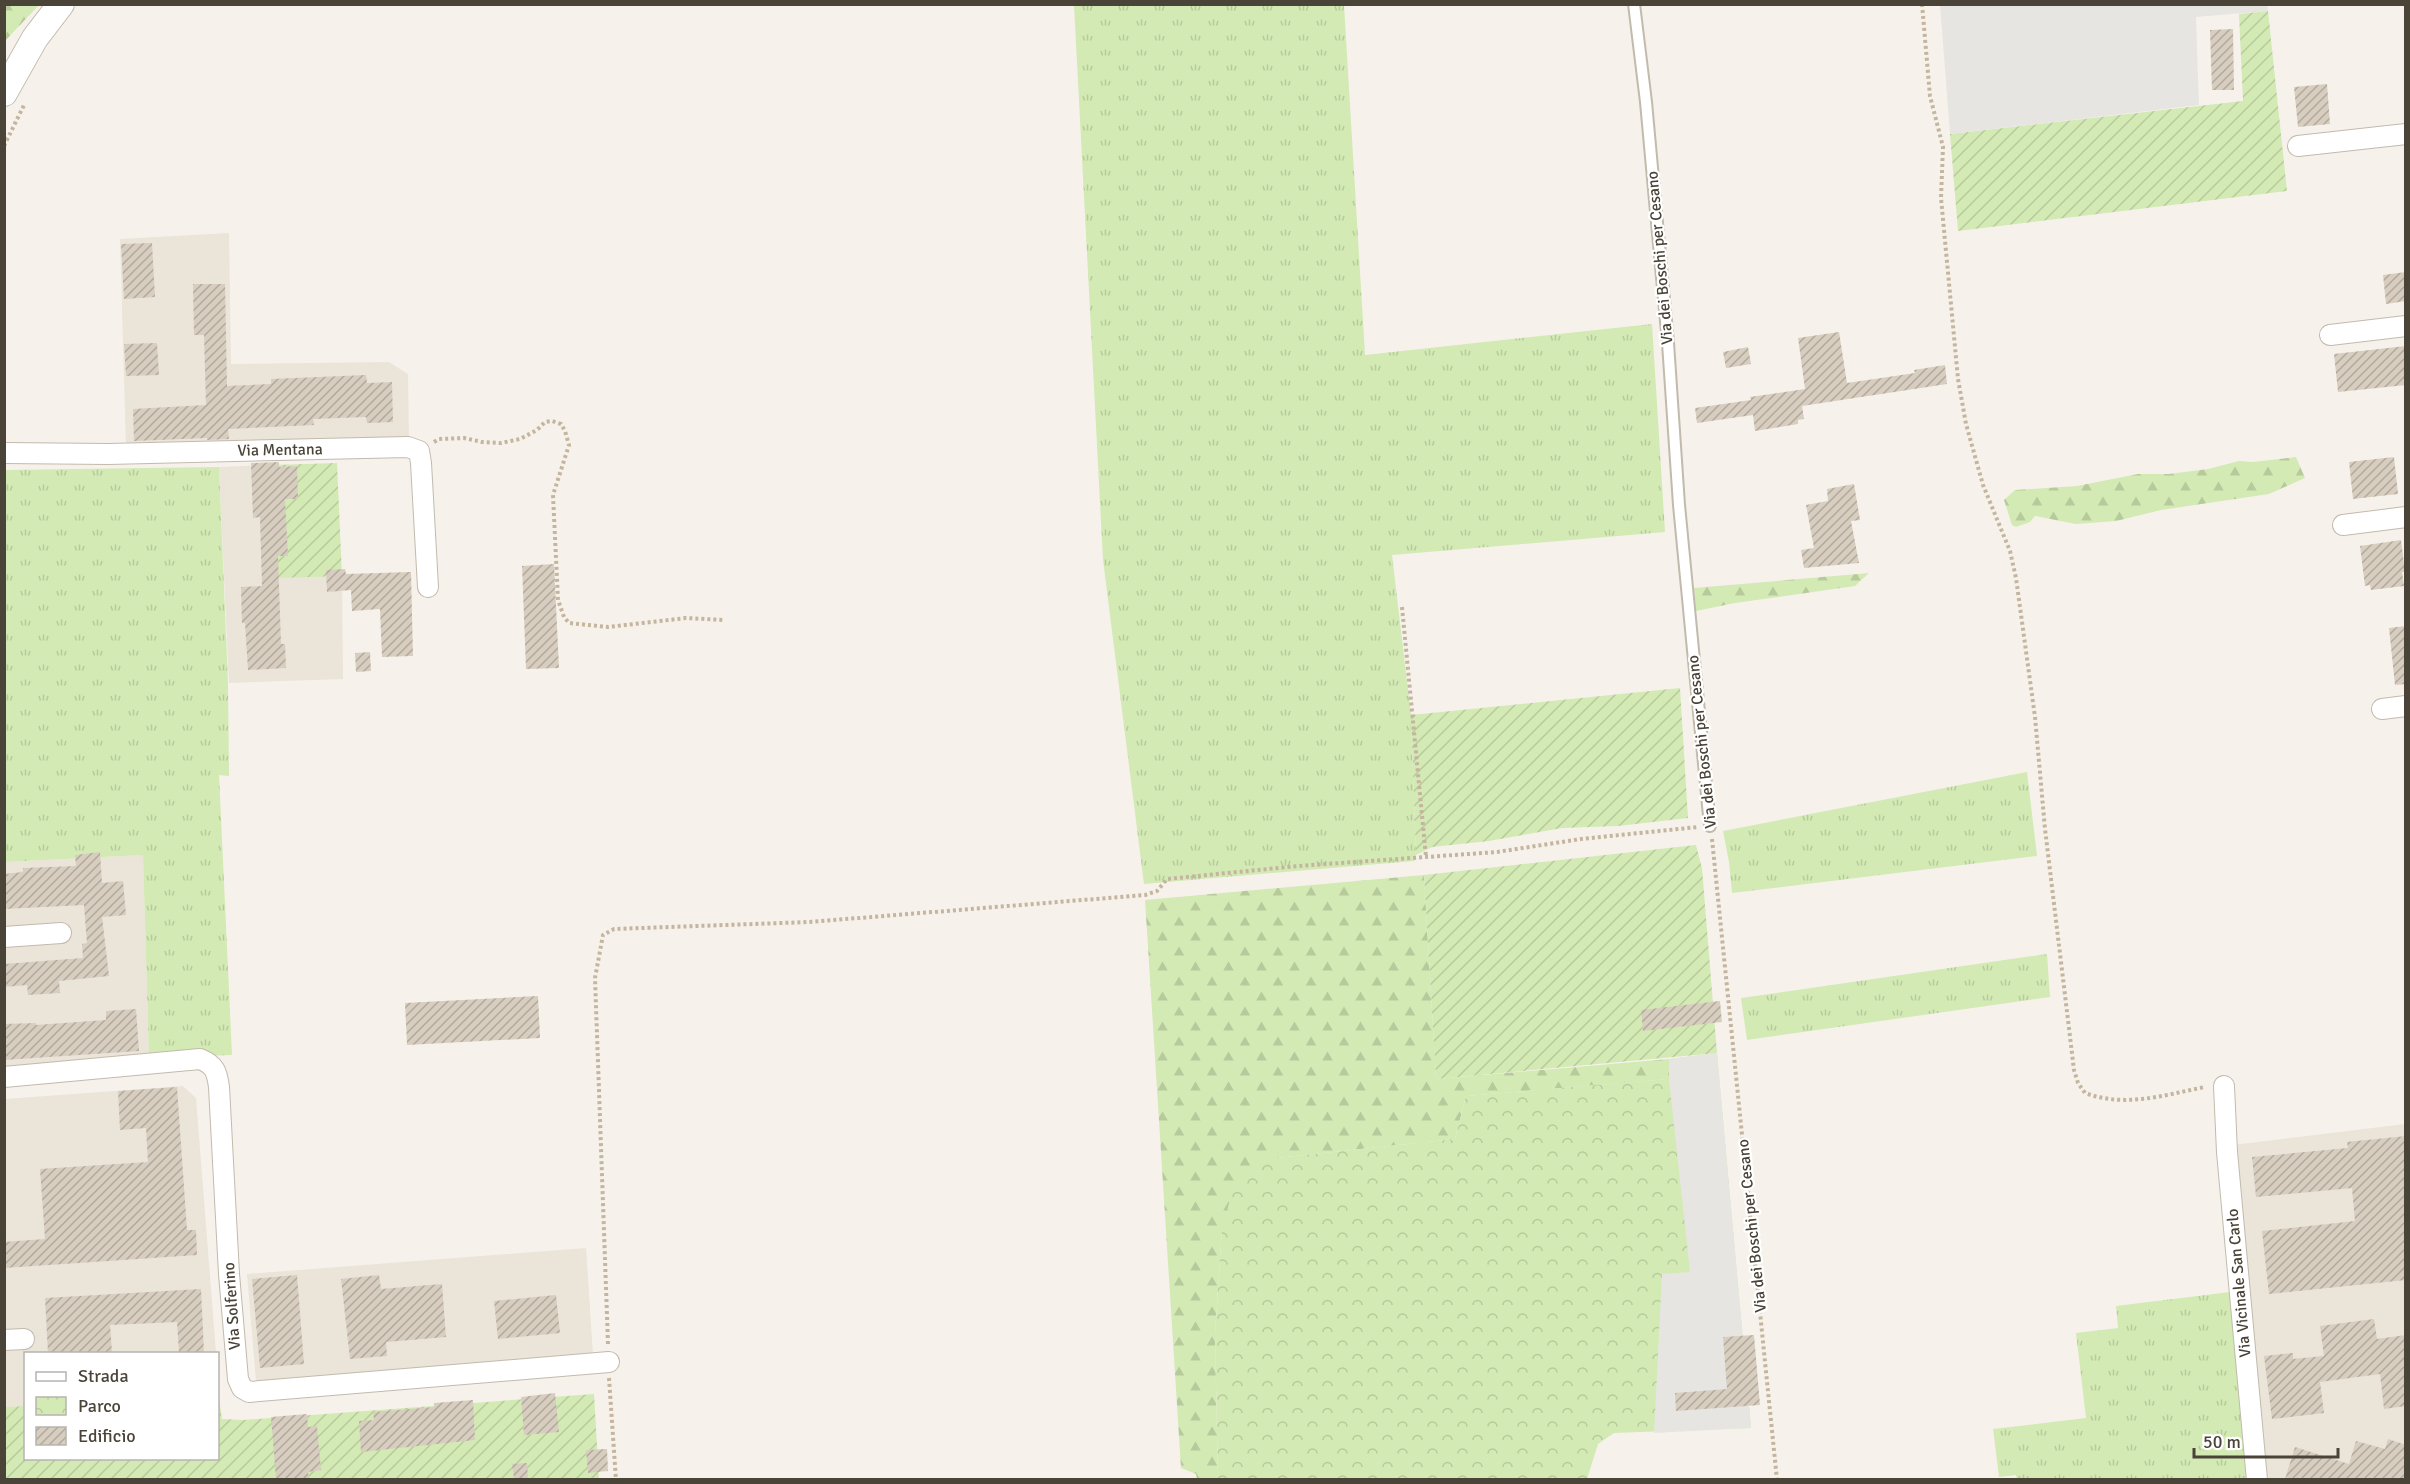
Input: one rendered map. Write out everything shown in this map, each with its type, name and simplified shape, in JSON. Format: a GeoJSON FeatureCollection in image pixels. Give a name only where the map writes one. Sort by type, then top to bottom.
{"type":"FeatureCollection","features":[{"type":"Feature","properties":{"kind":"street"},"geometry":{"type":"LineString","coordinates":[[4,93],[35,38],[61,4]]}},
{"type":"Feature","properties":{"kind":"street"},"geometry":{"type":"LineString","coordinates":[[2298,146],[2406,134]]}},
{"type":"Feature","properties":{"kind":"street"},"geometry":{"type":"LineString","coordinates":[[2330,335],[2406,326]]}},
{"type":"Feature","properties":{"kind":"street","name":"Via Mentana"},"geometry":{"type":"LineString","coordinates":[[4,453],[119,454],[408,447],[419,451]]}},
{"type":"Feature","properties":{"kind":"street"},"geometry":{"type":"LineString","coordinates":[[419,451],[428,587]]}},
{"type":"Feature","properties":{"kind":"street"},"geometry":{"type":"LineString","coordinates":[[2343,525],[2406,517]]}},
{"type":"Feature","properties":{"kind":"street"},"geometry":{"type":"LineString","coordinates":[[2382,709],[2406,706]]}},
{"type":"Feature","properties":{"kind":"street"},"geometry":{"type":"LineString","coordinates":[[4,937],[61,933]]}},
{"type":"Feature","properties":{"kind":"street","name":"Via Solferino"},"geometry":{"type":"LineString","coordinates":[[4,1077],[200,1059],[211,1064],[217,1072],[219,1087],[229,1274],[238,1379],[242,1388],[249,1392],[609,1362]]}},
{"type":"Feature","properties":{"kind":"street","name":"Via Vicinale San Carlo"},"geometry":{"type":"LineString","coordinates":[[2224,1086],[2227,1152],[2257,1479]]}},
{"type":"Feature","properties":{"kind":"lane","name":"Via dei Boschi per Cesano"},"geometry":{"type":"LineString","coordinates":[[1634,4],[1646,102],[1668,343],[1678,505],[1710,826]]}},
{"type":"Feature","properties":{"kind":"path"},"geometry":{"type":"LineString","coordinates":[[1922,4],[1930,96],[1943,147],[1941,198],[1958,379],[1966,424],[1983,485],[2010,551],[2016,578],[2074,1070],[2078,1083],[2085,1093],[2116,1101],[2151,1098],[2206,1086],[2224,1086]]}},
{"type":"Feature","properties":{"kind":"path"},"geometry":{"type":"LineString","coordinates":[[419,451],[439,439],[464,438],[501,443],[520,439],[537,430],[545,422],[552,420],[561,424],[569,445],[553,495],[558,600],[569,624],[608,627],[686,618],[724,620]]}},
{"type":"Feature","properties":{"kind":"path"},"geometry":{"type":"LineString","coordinates":[[1402,607],[1426,857]]}},
{"type":"Feature","properties":{"kind":"path"},"geometry":{"type":"LineString","coordinates":[[616,1479],[609,1362],[595,978],[603,935],[614,929],[809,922],[1145,895],[1157,891],[1167,879],[1298,866],[1497,852],[1581,839],[1710,826]]}},
{"type":"Feature","properties":{"kind":"path","name":"Via dei Boschi per Cesano"},"geometry":{"type":"LineString","coordinates":[[1710,826],[1777,1479]]}},
{"type":"Feature","properties":{"kind":"shaded area"},"geometry":{"type":"Polygon","coordinates":[[[2267,4],[2268,11],[2196,17],[2199,105],[1950,134],[1940,5],[2267,4]]]}},
{"type":"Feature","properties":{"kind":"shaded area"},"geometry":{"type":"Polygon","coordinates":[[[229,233],[231,364],[389,362],[408,374],[409,443],[126,447],[120,239],[229,233]]]}},
{"type":"Feature","properties":{"kind":"shaded area"},"geometry":{"type":"Polygon","coordinates":[[[272,465],[342,576],[343,679],[229,683],[219,467],[272,465]]]}},
{"type":"Feature","properties":{"kind":"shaded area"},"geometry":{"type":"Polygon","coordinates":[[[143,855],[149,1058],[5,1069],[5,862],[143,855]]]}},
{"type":"Feature","properties":{"kind":"shaded area"},"geometry":{"type":"Polygon","coordinates":[[[1717,1053],[1751,1428],[1654,1433],[1662,1274],[1690,1272],[1669,1079],[1669,1059],[1717,1053]]]}},
{"type":"Feature","properties":{"kind":"shaded area"},"geometry":{"type":"Polygon","coordinates":[[[183,1086],[196,1098],[216,1352],[24,1352],[24,1406],[5,1407],[5,1099],[183,1086]]]}},
{"type":"Feature","properties":{"kind":"shaded area"},"geometry":{"type":"Polygon","coordinates":[[[2405,1124],[2405,1479],[2264,1479],[2233,1145],[2405,1124]]]}},
{"type":"Feature","properties":{"kind":"shaded area"},"geometry":{"type":"Polygon","coordinates":[[[586,1248],[593,1355],[256,1382],[247,1274],[586,1248]]]}},
{"type":"Feature","properties":{"kind":"green space"},"geometry":{"type":"Polygon","coordinates":[[[4,5],[39,5],[5,41],[4,5]]]}},
{"type":"Feature","properties":{"kind":"green space"},"geometry":{"type":"Polygon","coordinates":[[[1074,5],[1344,5],[1365,355],[1652,324],[1665,532],[1392,555],[1411,715],[1416,855],[1414,861],[1144,884],[1103,560],[1074,5]]]}},
{"type":"Feature","properties":{"kind":"green space"},"geometry":{"type":"Polygon","coordinates":[[[2268,11],[2287,191],[1958,231],[1950,134],[2243,101],[2239,14],[2268,11]]]}},
{"type":"Feature","properties":{"kind":"green space"},"geometry":{"type":"Polygon","coordinates":[[[2296,457],[2305,478],[2269,494],[2161,510],[2116,521],[2076,524],[2035,516],[2030,522],[2016,527],[2012,525],[2004,500],[2015,490],[2077,486],[2138,474],[2169,474],[2208,469],[2239,461],[2253,462],[2296,457]]]}},
{"type":"Feature","properties":{"kind":"green space"},"geometry":{"type":"Polygon","coordinates":[[[337,463],[342,576],[276,578],[272,465],[337,463]]]}},
{"type":"Feature","properties":{"kind":"green space"},"geometry":{"type":"Polygon","coordinates":[[[219,467],[228,683],[229,776],[219,775],[232,1055],[149,1058],[143,855],[5,862],[5,470],[219,467]]]}},
{"type":"Feature","properties":{"kind":"green space"},"geometry":{"type":"Polygon","coordinates":[[[1869,573],[1855,586],[1735,603],[1696,611],[1694,588],[1869,573]]]}},
{"type":"Feature","properties":{"kind":"green space"},"geometry":{"type":"Polygon","coordinates":[[[1680,688],[1688,818],[1618,826],[1562,828],[1489,841],[1432,847],[1416,855],[1411,715],[1680,688]]]}},
{"type":"Feature","properties":{"kind":"green space"},"geometry":{"type":"Polygon","coordinates":[[[2027,772],[2037,856],[1732,893],[1723,831],[2027,772]]]}},
{"type":"Feature","properties":{"kind":"green space"},"geometry":{"type":"Polygon","coordinates":[[[1696,845],[1702,868],[1717,1053],[1436,1079],[1424,875],[1696,845]]]}},
{"type":"Feature","properties":{"kind":"green space"},"geometry":{"type":"Polygon","coordinates":[[[1424,875],[1436,1079],[1669,1059],[1669,1079],[1466,1096],[1455,1139],[1276,1158],[1222,1229],[1215,1335],[1218,1479],[1197,1479],[1196,1474],[1181,1468],[1145,900],[1424,875]]]}},
{"type":"Feature","properties":{"kind":"green space"},"geometry":{"type":"Polygon","coordinates":[[[2047,954],[2050,997],[1747,1040],[1741,998],[2047,954]]]}},
{"type":"Feature","properties":{"kind":"green space"},"geometry":{"type":"Polygon","coordinates":[[[1717,1053],[1751,1428],[1614,1433],[1598,1444],[1587,1479],[1218,1480],[1215,1335],[1222,1229],[1236,1178],[1276,1158],[1455,1139],[1466,1096],[1668,1079],[1669,1059],[1717,1053]]]}},
{"type":"Feature","properties":{"kind":"green space"},"geometry":{"type":"Polygon","coordinates":[[[2230,1292],[2249,1479],[2017,1480],[2016,1475],[1999,1477],[1993,1429],[2086,1418],[2076,1333],[2118,1328],[2116,1306],[2230,1292]]]}},
{"type":"Feature","properties":{"kind":"green space"},"geometry":{"type":"Polygon","coordinates":[[[594,1394],[599,1479],[5,1479],[4,1407],[24,1406],[24,1460],[219,1460],[219,1398],[222,1419],[243,1420],[594,1394]]]}},
{"type":"Feature","properties":{"kind":"building"},"geometry":{"type":"Polygon","coordinates":[[[2233,29],[2234,90],[2212,90],[2210,30],[2233,29]]]}},
{"type":"Feature","properties":{"kind":"building"},"geometry":{"type":"Polygon","coordinates":[[[2327,84],[2330,124],[2298,127],[2294,87],[2327,84]]]}},
{"type":"Feature","properties":{"kind":"building"},"geometry":{"type":"Polygon","coordinates":[[[152,243],[155,297],[124,299],[121,244],[152,243]]]}},
{"type":"Feature","properties":{"kind":"building"},"geometry":{"type":"Polygon","coordinates":[[[2406,272],[2406,301],[2386,304],[2383,275],[2406,272]]]}},
{"type":"Feature","properties":{"kind":"building"},"geometry":{"type":"Polygon","coordinates":[[[193,284],[225,284],[227,386],[271,384],[271,379],[366,375],[367,383],[392,382],[393,422],[367,423],[366,417],[313,419],[314,425],[228,429],[229,439],[134,441],[133,409],[206,405],[204,335],[194,335],[193,284]]]}},
{"type":"Feature","properties":{"kind":"building"},"geometry":{"type":"Polygon","coordinates":[[[1839,332],[1847,383],[1915,373],[1914,370],[1945,365],[1947,384],[1802,406],[1804,419],[1798,420],[1798,424],[1755,431],[1753,415],[1697,423],[1695,408],[1805,389],[1798,338],[1839,332]]]}},
{"type":"Feature","properties":{"kind":"building"},"geometry":{"type":"Polygon","coordinates":[[[157,343],[159,375],[126,376],[124,344],[157,343]]]}},
{"type":"Feature","properties":{"kind":"building"},"geometry":{"type":"Polygon","coordinates":[[[2406,346],[2406,385],[2338,392],[2334,354],[2406,346]]]}},
{"type":"Feature","properties":{"kind":"building"},"geometry":{"type":"Polygon","coordinates":[[[1748,347],[1751,364],[1726,368],[1723,352],[1748,347]]]}},
{"type":"Feature","properties":{"kind":"building"},"geometry":{"type":"Polygon","coordinates":[[[2394,457],[2398,494],[2353,499],[2349,462],[2394,457]]]}},
{"type":"Feature","properties":{"kind":"building"},"geometry":{"type":"Polygon","coordinates":[[[279,462],[279,467],[297,466],[298,499],[285,499],[288,556],[278,556],[281,644],[285,644],[286,668],[248,670],[245,623],[242,623],[241,587],[262,586],[260,517],[253,518],[251,463],[279,462]]]}},
{"type":"Feature","properties":{"kind":"building"},"geometry":{"type":"Polygon","coordinates":[[[1854,484],[1860,520],[1851,521],[1859,563],[1804,568],[1801,550],[1814,548],[1806,505],[1828,501],[1827,489],[1854,484]]]}},
{"type":"Feature","properties":{"kind":"building"},"geometry":{"type":"Polygon","coordinates":[[[2401,540],[2405,572],[2402,572],[2404,586],[2371,590],[2370,585],[2365,586],[2360,546],[2401,540]]]}},
{"type":"Feature","properties":{"kind":"building"},"geometry":{"type":"Polygon","coordinates":[[[554,564],[559,668],[526,669],[522,566],[554,564]]]}},
{"type":"Feature","properties":{"kind":"building"},"geometry":{"type":"Polygon","coordinates":[[[345,569],[346,574],[411,572],[413,656],[382,657],[380,609],[352,611],[351,590],[327,592],[326,570],[345,569]]]}},
{"type":"Feature","properties":{"kind":"building"},"geometry":{"type":"Polygon","coordinates":[[[2406,626],[2406,684],[2395,685],[2389,628],[2406,626]]]}},
{"type":"Feature","properties":{"kind":"building"},"geometry":{"type":"Polygon","coordinates":[[[370,652],[371,671],[356,672],[355,653],[370,652]]]}},
{"type":"Feature","properties":{"kind":"building"},"geometry":{"type":"Polygon","coordinates":[[[100,852],[102,883],[123,881],[126,915],[102,917],[109,976],[59,981],[60,993],[28,995],[27,985],[4,987],[4,964],[83,958],[82,944],[87,943],[84,905],[4,909],[4,874],[23,872],[23,868],[76,866],[75,855],[100,852]]]}},
{"type":"Feature","properties":{"kind":"building"},"geometry":{"type":"Polygon","coordinates":[[[538,996],[540,1038],[407,1045],[405,1003],[538,996]]]}},
{"type":"Feature","properties":{"kind":"building"},"geometry":{"type":"Polygon","coordinates":[[[1720,1001],[1722,1022],[1643,1031],[1641,1010],[1720,1001]]]}},
{"type":"Feature","properties":{"kind":"building"},"geometry":{"type":"Polygon","coordinates":[[[136,1009],[139,1051],[4,1060],[4,1024],[36,1023],[36,1025],[106,1020],[106,1011],[136,1009]]]}},
{"type":"Feature","properties":{"kind":"building"},"geometry":{"type":"Polygon","coordinates":[[[177,1087],[187,1230],[196,1230],[197,1255],[4,1268],[4,1242],[45,1239],[40,1169],[148,1162],[146,1128],[120,1130],[118,1091],[177,1087]]]}},
{"type":"Feature","properties":{"kind":"building"},"geometry":{"type":"Polygon","coordinates":[[[2406,1136],[2406,1280],[2269,1294],[2262,1231],[2355,1221],[2352,1188],[2256,1197],[2252,1157],[2348,1148],[2347,1142],[2406,1136]]]}},
{"type":"Feature","properties":{"kind":"building"},"geometry":{"type":"Polygon","coordinates":[[[297,1275],[304,1364],[260,1368],[252,1279],[297,1275]]]}},
{"type":"Feature","properties":{"kind":"building"},"geometry":{"type":"Polygon","coordinates":[[[379,1275],[381,1289],[442,1284],[446,1337],[386,1342],[387,1356],[350,1359],[341,1279],[379,1275]]]}},
{"type":"Feature","properties":{"kind":"building"},"geometry":{"type":"Polygon","coordinates":[[[201,1289],[204,1352],[179,1352],[177,1322],[110,1325],[112,1352],[48,1352],[45,1298],[201,1289]]]}},
{"type":"Feature","properties":{"kind":"building"},"geometry":{"type":"Polygon","coordinates":[[[556,1295],[560,1333],[498,1339],[494,1301],[556,1295]]]}},
{"type":"Feature","properties":{"kind":"building"},"geometry":{"type":"Polygon","coordinates":[[[2374,1319],[2377,1339],[2406,1335],[2406,1406],[2384,1409],[2380,1374],[2320,1382],[2324,1413],[2272,1419],[2264,1356],[2293,1353],[2293,1359],[2324,1356],[2320,1326],[2374,1319]]]}},
{"type":"Feature","properties":{"kind":"building"},"geometry":{"type":"Polygon","coordinates":[[[1754,1335],[1760,1405],[1676,1411],[1675,1393],[1727,1389],[1723,1337],[1754,1335]]]}},
{"type":"Feature","properties":{"kind":"building"},"geometry":{"type":"Polygon","coordinates":[[[555,1393],[559,1432],[524,1435],[521,1397],[555,1393]]]}},
{"type":"Feature","properties":{"kind":"building"},"geometry":{"type":"Polygon","coordinates":[[[473,1400],[475,1440],[361,1452],[359,1421],[374,1420],[373,1412],[434,1407],[434,1403],[473,1400]]]}},
{"type":"Feature","properties":{"kind":"building"},"geometry":{"type":"Polygon","coordinates":[[[307,1414],[308,1427],[317,1426],[321,1470],[308,1472],[309,1479],[276,1479],[271,1417],[307,1414]]]}},
{"type":"Feature","properties":{"kind":"building"},"geometry":{"type":"Polygon","coordinates":[[[2388,1439],[2406,1445],[2404,1479],[2285,1479],[2295,1447],[2349,1464],[2356,1441],[2385,1449],[2388,1439]]]}},
{"type":"Feature","properties":{"kind":"building"},"geometry":{"type":"Polygon","coordinates":[[[607,1449],[608,1471],[588,1473],[586,1450],[607,1449]]]}},
{"type":"Feature","properties":{"kind":"building"},"geometry":{"type":"Polygon","coordinates":[[[527,1463],[528,1478],[514,1479],[512,1464],[527,1463]]]}}]}
